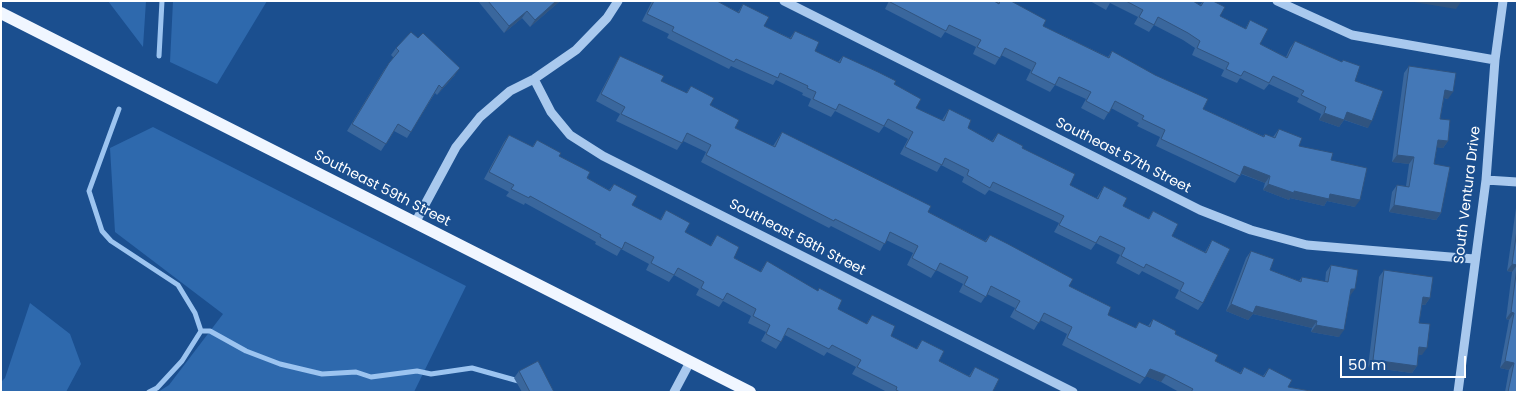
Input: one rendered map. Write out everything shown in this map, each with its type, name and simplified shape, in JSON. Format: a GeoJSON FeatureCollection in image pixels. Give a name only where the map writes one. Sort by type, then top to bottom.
{"type":"FeatureCollection","features":[{"type":"Feature","properties":{"kind":"main road","name":"Southeast 59th Street"},"geometry":{"type":"LineString","coordinates":[[1,13],[750,392]]}},
{"type":"Feature","properties":{"kind":"street"},"geometry":{"type":"LineString","coordinates":[[415,223],[456,147],[480,117],[510,91],[534,79],[576,50],[608,18],[618,1]]}},
{"type":"Feature","properties":{"kind":"street","name":"Southeast 57th Street"},"geometry":{"type":"LineString","coordinates":[[784,1],[1200,210],[1251,230],[1307,245],[1474,259]]}},
{"type":"Feature","properties":{"kind":"street"},"geometry":{"type":"LineString","coordinates":[[1277,1],[1352,35],[1495,60]]}},
{"type":"Feature","properties":{"kind":"street","name":"South Ventura Drive"},"geometry":{"type":"LineString","coordinates":[[1458,392],[1474,259],[1486,180],[1495,60],[1503,1]]}},
{"type":"Feature","properties":{"kind":"street","name":"Southeast 58th Street"},"geometry":{"type":"LineString","coordinates":[[534,79],[551,112],[570,135],[603,156],[1073,392]]}},
{"type":"Feature","properties":{"kind":"street"},"geometry":{"type":"LineString","coordinates":[[1486,180],[1517,182]]}},
{"type":"Feature","properties":{"kind":"street"},"geometry":{"type":"LineString","coordinates":[[674,392],[690,362]]}},
{"type":"Feature","properties":{"kind":"shaded area"},"geometry":{"type":"Polygon","coordinates":[[[108,1],[146,1],[143,47],[108,1]]]}},
{"type":"Feature","properties":{"kind":"shaded area"},"geometry":{"type":"Polygon","coordinates":[[[173,1],[267,1],[217,84],[170,62],[173,1]]]}},
{"type":"Feature","properties":{"kind":"shaded area"},"geometry":{"type":"Polygon","coordinates":[[[153,127],[466,286],[414,392],[158,392],[169,385],[223,314],[115,232],[110,148],[153,127]]]}},
{"type":"Feature","properties":{"kind":"shaded area"},"geometry":{"type":"Polygon","coordinates":[[[30,303],[70,334],[81,364],[66,392],[1,392],[1,382],[5,378],[30,303]]]}},
{"type":"Feature","properties":{"kind":"building"},"geometry":{"type":"Polygon","coordinates":[[[488,1],[556,1],[535,20],[527,11],[509,26],[488,1]]]}},
{"type":"Feature","properties":{"kind":"building"},"geometry":{"type":"Polygon","coordinates":[[[654,1],[717,1],[739,13],[743,4],[769,17],[764,26],[791,39],[795,31],[819,42],[815,51],[840,63],[843,56],[896,81],[894,84],[921,99],[916,108],[944,121],[949,109],[971,120],[968,128],[993,142],[998,133],[1023,146],[1022,148],[1075,174],[1070,185],[1098,199],[1104,186],[1127,198],[1123,206],[1149,219],[1153,211],[1178,224],[1172,236],[1206,253],[1212,240],[1230,249],[1203,303],[1180,291],[1184,283],[1146,264],[1144,268],[1121,256],[1125,248],[1100,236],[1096,243],[1059,225],[1064,216],[993,182],[990,188],[967,175],[969,170],[945,158],[942,165],[905,147],[913,132],[888,119],[884,126],[839,104],[836,110],[813,99],[816,92],[807,88],[808,86],[780,73],[778,78],[736,59],[734,62],[672,31],[674,27],[647,14],[654,1]]]}},
{"type":"Feature","properties":{"kind":"building"},"geometry":{"type":"Polygon","coordinates":[[[890,1],[994,1],[999,4],[1000,1],[1011,1],[1046,20],[1043,26],[1109,58],[1112,51],[1155,75],[1208,99],[1203,109],[1264,137],[1265,134],[1275,138],[1279,129],[1302,138],[1299,146],[1333,153],[1331,160],[1367,168],[1360,200],[1330,194],[1329,199],[1294,191],[1294,193],[1268,184],[1270,176],[1244,166],[1240,176],[1161,139],[1165,130],[1142,119],[1144,116],[1115,101],[1109,113],[1086,101],[1091,92],[1059,77],[1055,85],[1031,73],[1036,63],[1005,48],[1000,58],[977,47],[981,40],[949,25],[946,31],[890,1]]]}},
{"type":"Feature","properties":{"kind":"building"},"geometry":{"type":"Polygon","coordinates":[[[1126,1],[1193,1],[1201,6],[1204,1],[1213,1],[1225,7],[1220,16],[1246,29],[1250,20],[1268,29],[1260,44],[1287,58],[1295,41],[1342,62],[1343,60],[1360,66],[1355,81],[1383,91],[1372,121],[1347,112],[1344,120],[1324,113],[1326,107],[1301,95],[1304,91],[1273,76],[1269,83],[1244,71],[1241,76],[1226,69],[1229,63],[1197,48],[1200,41],[1158,17],[1154,25],[1139,17],[1143,10],[1126,1]]]}},
{"type":"Feature","properties":{"kind":"building"},"geometry":{"type":"Polygon","coordinates":[[[411,32],[418,38],[423,33],[460,68],[442,88],[439,85],[411,132],[398,124],[386,144],[352,124],[389,63],[399,51],[396,48],[411,32]]]}},
{"type":"Feature","properties":{"kind":"building"},"geometry":{"type":"Polygon","coordinates":[[[620,56],[664,76],[661,81],[687,93],[691,86],[714,98],[710,105],[739,120],[735,128],[775,147],[782,132],[931,206],[928,212],[986,242],[990,235],[1008,244],[1073,279],[1069,286],[1111,307],[1108,315],[1136,328],[1139,322],[1150,327],[1153,319],[1176,331],[1175,334],[1218,355],[1215,361],[1241,374],[1244,367],[1264,377],[1269,368],[1292,380],[1288,387],[1316,392],[1191,392],[1193,389],[1150,369],[1145,378],[1067,338],[1072,327],[1044,313],[1039,323],[1015,310],[1020,301],[991,286],[986,297],[964,285],[968,277],[940,263],[936,271],[912,258],[918,246],[890,232],[885,244],[835,219],[834,221],[706,155],[711,145],[687,133],[682,143],[621,114],[625,107],[601,94],[620,56]]]}},
{"type":"Feature","properties":{"kind":"building"},"geometry":{"type":"Polygon","coordinates":[[[1409,66],[1456,73],[1453,92],[1445,90],[1440,119],[1450,120],[1448,141],[1438,140],[1434,164],[1450,167],[1441,213],[1394,205],[1397,185],[1409,187],[1414,157],[1397,155],[1409,66]]]}},
{"type":"Feature","properties":{"kind":"building"},"geometry":{"type":"Polygon","coordinates":[[[509,135],[533,147],[537,140],[561,153],[559,156],[590,172],[587,178],[610,191],[614,184],[637,196],[632,205],[661,220],[666,210],[690,223],[685,232],[711,246],[717,235],[739,247],[734,258],[761,272],[767,261],[818,291],[819,288],[842,300],[838,309],[867,324],[872,315],[895,326],[891,336],[917,349],[922,340],[944,351],[939,361],[970,377],[975,367],[999,379],[994,392],[900,392],[896,390],[897,387],[857,367],[861,360],[832,345],[829,349],[788,328],[781,342],[766,334],[770,325],[753,316],[756,309],[727,293],[723,300],[701,288],[704,282],[678,268],[674,275],[651,263],[654,257],[625,242],[622,249],[600,237],[601,235],[530,196],[529,198],[511,189],[514,185],[489,172],[509,135]]]}},
{"type":"Feature","properties":{"kind":"building"},"geometry":{"type":"Polygon","coordinates":[[[1517,230],[1517,265],[1512,264],[1517,230]]]}},
{"type":"Feature","properties":{"kind":"building"},"geometry":{"type":"Polygon","coordinates":[[[1251,251],[1274,259],[1270,270],[1301,282],[1302,277],[1328,282],[1331,265],[1358,270],[1355,289],[1351,289],[1344,330],[1316,325],[1317,321],[1256,306],[1253,313],[1231,304],[1251,251]]]}},
{"type":"Feature","properties":{"kind":"building"},"geometry":{"type":"Polygon","coordinates":[[[1517,267],[1517,392],[1508,392],[1514,363],[1505,361],[1514,313],[1511,312],[1517,267]]]}},
{"type":"Feature","properties":{"kind":"building"},"geometry":{"type":"Polygon","coordinates":[[[1384,270],[1433,277],[1430,298],[1423,297],[1419,323],[1430,324],[1427,348],[1419,347],[1417,366],[1373,360],[1384,270]]]}},
{"type":"Feature","properties":{"kind":"building"},"geometry":{"type":"Polygon","coordinates":[[[538,361],[554,392],[530,392],[519,371],[538,361]]]}},
{"type":"Feature","properties":{"kind":"waterway"},"geometry":{"type":"LineString","coordinates":[[159,56],[162,1]]}},
{"type":"Feature","properties":{"kind":"waterway"},"geometry":{"type":"LineString","coordinates":[[119,109],[89,191],[102,231],[111,241],[178,285],[195,313],[201,331],[182,361],[157,388],[149,392]]}},
{"type":"Feature","properties":{"kind":"waterway"},"geometry":{"type":"LineString","coordinates":[[201,331],[210,331],[246,351],[280,364],[322,374],[356,372],[371,377],[417,371],[431,374],[472,368],[522,382]]}}]}
